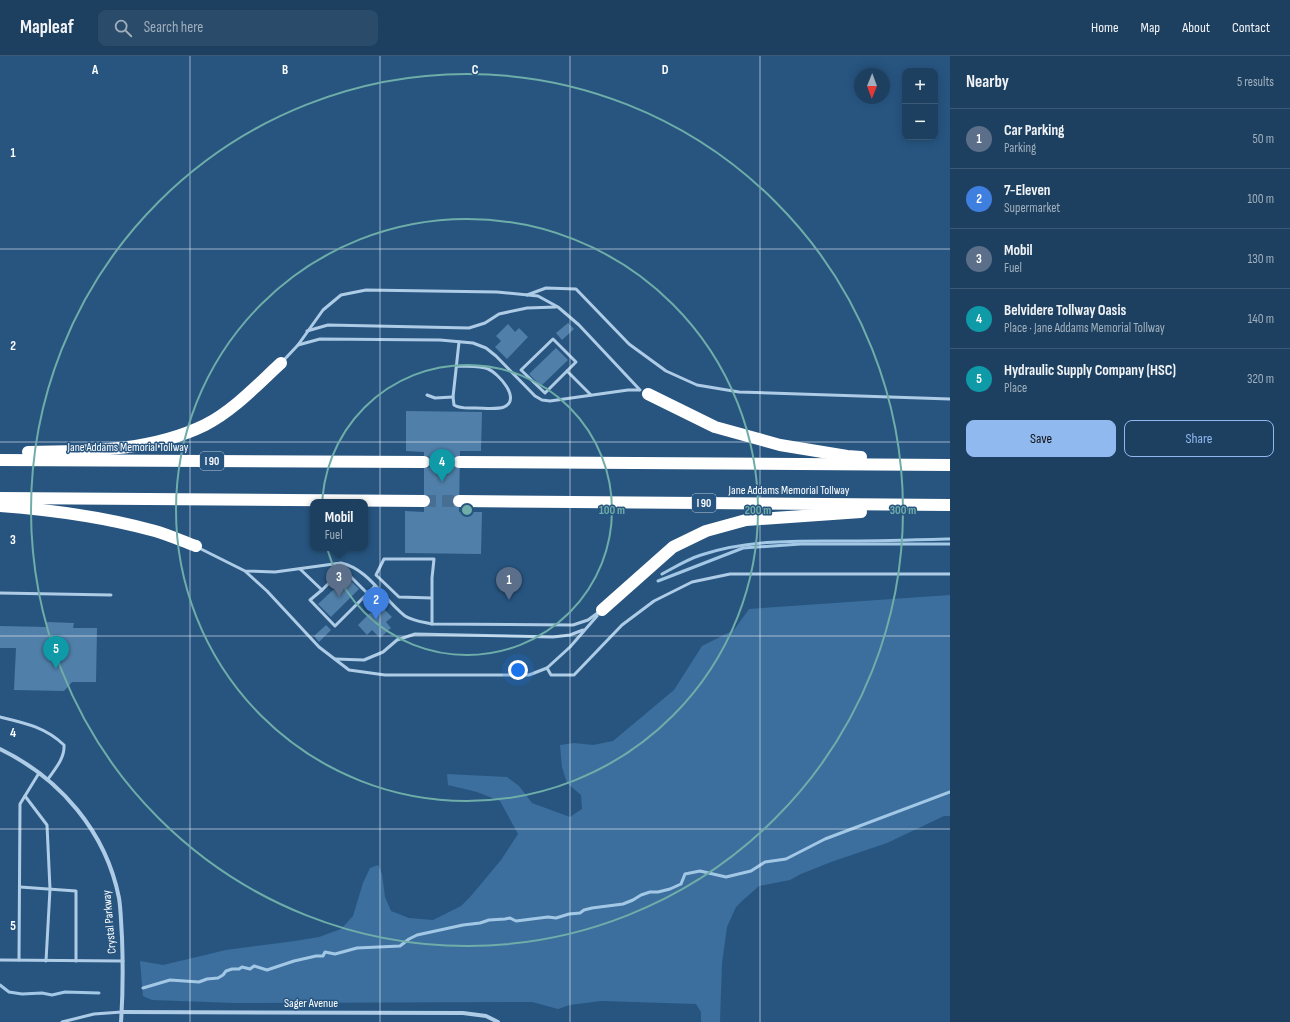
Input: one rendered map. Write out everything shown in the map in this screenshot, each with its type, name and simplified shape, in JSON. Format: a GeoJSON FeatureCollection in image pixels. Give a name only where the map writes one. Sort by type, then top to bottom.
{"type":"FeatureCollection","features":[{"type":"Feature","properties":{"kind":"highway"},"geometry":{"type":"LineString","coordinates":[[0,453],[134,447],[172,438],[205,424],[238,403],[281,363]]}},
{"type":"Feature","properties":{"kind":"highway"},"geometry":{"type":"LineString","coordinates":[[644,392],[716,427],[780,445],[847,456],[950,464]]}},
{"type":"Feature","properties":{"kind":"highway","name":"Jane Addams Memorial Tollway"},"geometry":{"type":"LineString","coordinates":[[0,460],[424,462]]}},
{"type":"Feature","properties":{"kind":"highway"},"geometry":{"type":"LineString","coordinates":[[459,462],[950,464]]}},
{"type":"Feature","properties":{"kind":"highway"},"geometry":{"type":"LineString","coordinates":[[0,498],[310,500]]}},
{"type":"Feature","properties":{"kind":"highway"},"geometry":{"type":"LineString","coordinates":[[368,501],[424,501]]}},
{"type":"Feature","properties":{"kind":"highway","name":"Jane Addams Memorial Tollway"},"geometry":{"type":"LineString","coordinates":[[459,501],[950,506]]}},
{"type":"Feature","properties":{"kind":"highway"},"geometry":{"type":"LineString","coordinates":[[0,506],[50,510],[116,522],[157,532],[196,546]]}},
{"type":"Feature","properties":{"kind":"highway"},"geometry":{"type":"LineString","coordinates":[[602,610],[673,547],[706,531],[746,520],[950,506]]}},
{"type":"Feature","properties":{"kind":"street","name":"Crystal Parkway"},"geometry":{"type":"LineString","coordinates":[[0,749],[17,758],[48,779],[63,793],[85,818],[97,836],[113,873],[119,899],[122,961],[122,1022]]}},
{"type":"Feature","properties":{"kind":"street","name":"Sager Avenue"},"geometry":{"type":"LineString","coordinates":[[122,1012],[463,1013],[486,1016],[498,1022]]}},
{"type":"Feature","properties":{"kind":"lane"},"geometry":{"type":"LineString","coordinates":[[527,295],[546,288],[576,289],[629,344],[666,371],[697,385],[740,392],[950,399]]}},
{"type":"Feature","properties":{"kind":"lane"},"geometry":{"type":"LineString","coordinates":[[281,363],[298,345],[323,310],[341,295],[366,290],[497,292],[538,296],[558,306],[579,325],[644,392]]}},
{"type":"Feature","properties":{"kind":"lane"},"geometry":{"type":"LineString","coordinates":[[307,331],[328,325],[469,328],[485,324],[499,314],[527,308],[558,306]]}},
{"type":"Feature","properties":{"kind":"lane"},"geometry":{"type":"LineString","coordinates":[[298,345],[320,339],[440,340],[473,343],[486,348],[496,356],[535,396],[542,400],[550,401],[628,390],[644,392]]}},
{"type":"Feature","properties":{"kind":"lane"},"geometry":{"type":"LineString","coordinates":[[515,376],[521,370],[553,339],[576,362],[544,393],[521,370]]}},
{"type":"Feature","properties":{"kind":"lane"},"geometry":{"type":"LineString","coordinates":[[457,366],[488,369],[507,386],[510,396],[507,405],[493,408],[457,407],[454,405],[453,397],[459,342]]}},
{"type":"Feature","properties":{"kind":"lane"},"geometry":{"type":"LineString","coordinates":[[568,371],[591,395]]}},
{"type":"Feature","properties":{"kind":"lane"},"geometry":{"type":"LineString","coordinates":[[427,395],[435,398],[453,397]]}},
{"type":"Feature","properties":{"kind":"lane"},"geometry":{"type":"LineString","coordinates":[[196,546],[245,571],[267,591],[319,647],[349,670],[385,675],[529,675],[547,668],[585,630],[602,610]]}},
{"type":"Feature","properties":{"kind":"lane"},"geometry":{"type":"LineString","coordinates":[[432,598],[399,597],[376,575],[384,559],[434,559],[432,578],[432,598],[432,624]]}},
{"type":"Feature","properties":{"kind":"lane"},"geometry":{"type":"LineString","coordinates":[[245,571],[275,572],[341,563],[361,572],[405,616],[419,622],[432,624],[573,625],[588,620],[602,610]]}},
{"type":"Feature","properties":{"kind":"lane"},"geometry":{"type":"LineString","coordinates":[[300,569],[322,590]]}},
{"type":"Feature","properties":{"kind":"lane"},"geometry":{"type":"LineString","coordinates":[[367,593],[343,569],[310,600],[335,626],[375,586]]}},
{"type":"Feature","properties":{"kind":"lane"},"geometry":{"type":"LineString","coordinates":[[547,668],[551,675],[574,675],[622,624],[654,601],[692,582],[730,574],[950,574]]}},
{"type":"Feature","properties":{"kind":"lane"},"geometry":{"type":"LineString","coordinates":[[0,593],[111,595]]}},
{"type":"Feature","properties":{"kind":"lane"},"geometry":{"type":"LineString","coordinates":[[335,659],[364,660],[383,652],[397,640],[415,634],[553,637],[570,635],[585,630]]}},
{"type":"Feature","properties":{"kind":"lane"},"geometry":{"type":"LineString","coordinates":[[0,717],[31,724],[54,736],[64,745],[65,752],[48,779]]}},
{"type":"Feature","properties":{"kind":"lane"},"geometry":{"type":"LineString","coordinates":[[19,960],[20,804],[39,773]]}},
{"type":"Feature","properties":{"kind":"lane"},"geometry":{"type":"LineString","coordinates":[[25,796],[47,825],[50,889],[46,961]]}},
{"type":"Feature","properties":{"kind":"lane"},"geometry":{"type":"LineString","coordinates":[[20,887],[76,891],[76,961]]}},
{"type":"Feature","properties":{"kind":"lane"},"geometry":{"type":"LineString","coordinates":[[0,960],[122,961]]}},
{"type":"Feature","properties":{"kind":"lane"},"geometry":{"type":"LineString","coordinates":[[62,1022],[94,1014],[122,1012]]}},
{"type":"Feature","properties":{"kind":"shaded area"},"geometry":{"type":"Polygon","coordinates":[[[950,595],[950,816],[944,816],[887,843],[831,862],[790,880],[759,886],[742,901],[736,907],[727,927],[722,963],[720,1022],[701,1022],[701,1012],[696,1004],[601,1001],[570,1005],[558,1009],[532,1002],[235,1003],[152,1000],[143,996],[140,961],[163,965],[226,950],[319,937],[341,929],[353,916],[363,883],[370,868],[378,865],[382,874],[385,897],[391,911],[409,918],[433,920],[461,906],[501,860],[518,834],[500,801],[477,792],[448,785],[447,774],[507,777],[519,786],[532,803],[570,817],[582,809],[581,795],[567,783],[562,767],[560,745],[574,743],[593,745],[613,741],[674,690],[702,646],[734,630],[749,609],[950,595]]]}},
{"type":"Feature","properties":{"kind":"building"},"geometry":{"type":"Polygon","coordinates":[[[568,323],[574,329],[562,340],[556,333],[568,323]]]}},
{"type":"Feature","properties":{"kind":"building"},"geometry":{"type":"Polygon","coordinates":[[[508,324],[515,332],[519,328],[528,337],[507,359],[495,347],[501,341],[496,336],[508,324]]]}},
{"type":"Feature","properties":{"kind":"building"},"geometry":{"type":"Polygon","coordinates":[[[556,348],[568,360],[541,386],[529,374],[556,348]]]}},
{"type":"Feature","properties":{"kind":"building"},"geometry":{"type":"Polygon","coordinates":[[[406,411],[482,412],[481,451],[460,451],[459,512],[482,512],[481,554],[405,553],[405,511],[424,512],[424,452],[406,451],[406,411]]]}},
{"type":"Feature","properties":{"kind":"building"},"geometry":{"type":"Polygon","coordinates":[[[347,577],[359,589],[331,617],[318,604],[347,577]]]}},
{"type":"Feature","properties":{"kind":"building"},"geometry":{"type":"Polygon","coordinates":[[[379,604],[392,617],[386,622],[391,628],[380,638],[372,630],[367,635],[358,625],[379,604]]]}},
{"type":"Feature","properties":{"kind":"building"},"geometry":{"type":"Polygon","coordinates":[[[47,622],[74,623],[73,628],[97,628],[96,682],[72,682],[64,691],[14,690],[16,648],[0,648],[0,626],[47,627],[47,622]]]}},
{"type":"Feature","properties":{"kind":"building"},"geometry":{"type":"Polygon","coordinates":[[[326,625],[331,630],[319,642],[314,636],[326,625]]]}},
{"type":"Feature","properties":{"kind":"waterway"},"geometry":{"type":"LineString","coordinates":[[662,574],[701,555],[737,546],[793,541],[950,539]]}},
{"type":"Feature","properties":{"kind":"waterway"},"geometry":{"type":"LineString","coordinates":[[658,581],[743,548],[801,544],[950,544]]}},
{"type":"Feature","properties":{"kind":"waterway"},"geometry":{"type":"LineString","coordinates":[[143,988],[170,980],[199,982],[207,979],[218,978],[226,971],[239,969],[242,967],[250,969],[254,966],[267,970],[294,961],[323,956],[325,952],[335,954],[357,948],[400,946],[417,935],[489,920],[510,918],[516,921],[548,917],[556,918],[569,914],[580,913],[584,910],[592,908],[623,904],[641,895],[670,889],[681,884],[685,874],[700,871],[726,877],[751,871],[765,862],[786,859],[825,839],[950,792]]}},
{"type":"Feature","properties":{"kind":"waterway"},"geometry":{"type":"LineString","coordinates":[[0,985],[9,992],[22,994],[42,993],[52,995],[65,992],[99,993]]}},
{"type":"Feature","properties":{"kind":"tunnel"},"geometry":{"type":"LineString","coordinates":[[424,462],[459,462]]}},
{"type":"Feature","properties":{"kind":"tunnel"},"geometry":{"type":"LineString","coordinates":[[424,501],[459,501]]}},
{"type":"Feature","properties":{"kind":"place","name":"Belvidere Tollway Oasis"},"geometry":{"type":"Point","coordinates":[442,482]}},
{"type":"Feature","properties":{"kind":"place","name":"Mobil"},"geometry":{"type":"Point","coordinates":[339,597]}},
{"type":"Feature","properties":{"kind":"place","name":"Car Parking"},"geometry":{"type":"Point","coordinates":[509,600]}},
{"type":"Feature","properties":{"kind":"place","name":"7-Eleven"},"geometry":{"type":"Point","coordinates":[376,620]}},
{"type":"Feature","properties":{"kind":"place","name":"Hydraulic Supply Company (HSC)"},"geometry":{"type":"Point","coordinates":[56,669]}}]}
